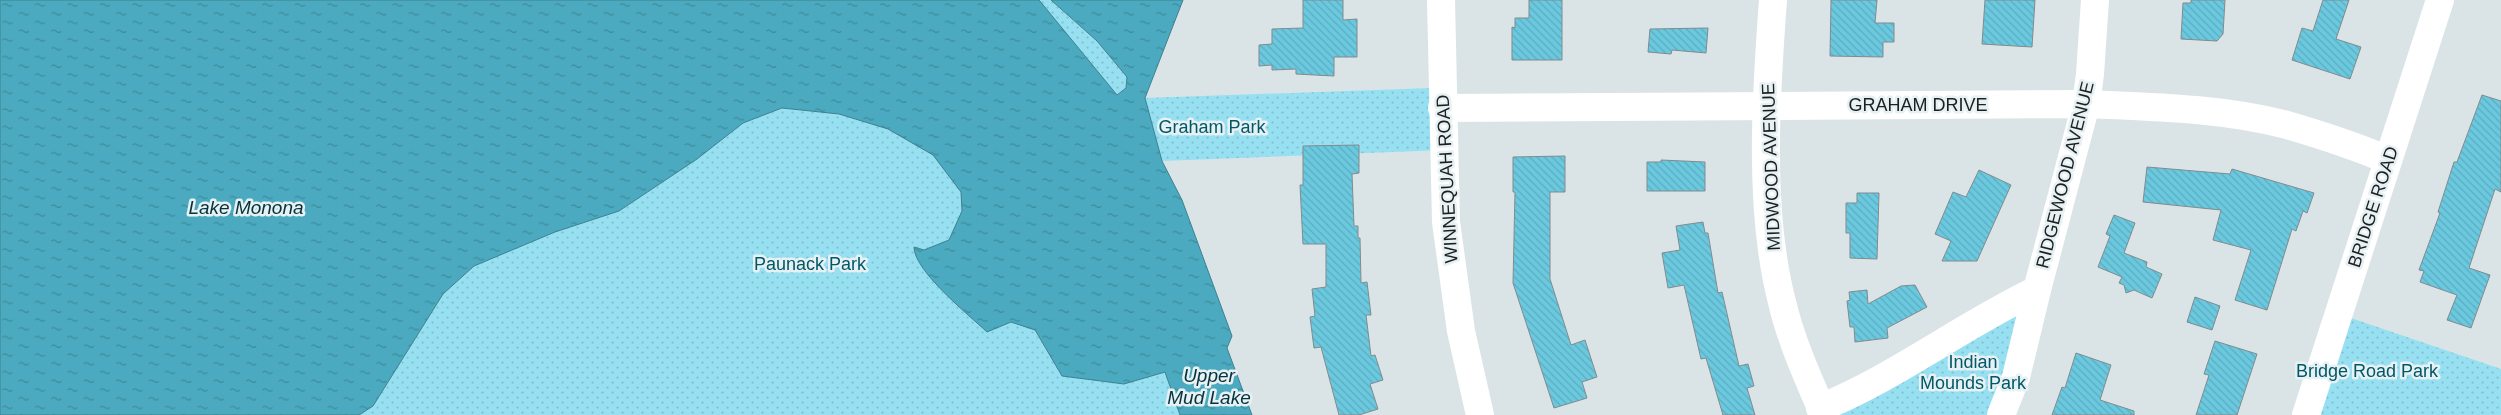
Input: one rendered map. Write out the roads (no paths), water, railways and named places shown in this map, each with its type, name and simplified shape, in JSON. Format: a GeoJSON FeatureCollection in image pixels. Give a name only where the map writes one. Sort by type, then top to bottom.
{"type":"FeatureCollection","features":[{"type":"Feature","properties":{"kind":"street","name":"WINNEQUAH ROAD"},"geometry":{"type":"LineString","coordinates":[[1441,0],[1446,222],[1461,330],[1480,415]]}},
{"type":"Feature","properties":{"kind":"street","name":"MIDWOOD AVENUE"},"geometry":{"type":"LineString","coordinates":[[1773,0],[1767,106],[1770,239],[1782,302],[1807,378],[1822,411]]}},
{"type":"Feature","properties":{"kind":"street","name":"RIDGEWOOD AVENUE"},"geometry":{"type":"LineString","coordinates":[[2001,415],[2016,376],[2086,104],[2095,0]]}},
{"type":"Feature","properties":{"kind":"street","name":"BRIDGE ROAD"},"geometry":{"type":"LineString","coordinates":[[2306,415],[2440,0]]}},
{"type":"Feature","properties":{"kind":"street","name":"GRAHAM DRIVE"},"geometry":{"type":"LineString","coordinates":[[1442,108],[2086,104],[2204,112],[2271,122],[2359,148],[2388,160]]}},
{"type":"Feature","properties":{"kind":"street","name":"RIDGEWOOD AVENUE"},"geometry":{"type":"LineString","coordinates":[[1822,411],[1994,310],[2037,290]]}},
{"type":"Feature","properties":{"kind":"water","name":"Lake Monona"},"geometry":{"type":"Polygon","coordinates":[[[0,0],[1039,0],[1117,95],[1126,88],[1127,77],[1097,41],[1051,0],[1183,0],[1145,98],[1162,161],[1182,200],[1232,336],[1227,348],[1252,415],[1180,415],[1165,372],[1124,384],[1062,376],[1035,330],[1011,322],[987,332],[932,280],[916,257],[914,247],[924,250],[949,240],[962,211],[961,192],[933,155],[888,129],[839,114],[782,108],[743,123],[697,159],[619,211],[555,232],[474,266],[443,294],[373,406],[359,415],[0,415],[0,0]]]}},
{"type":"Feature","properties":{"kind":"park label","name":"Graham Park"},"geometry":{"type":"Point","coordinates":[1212,127]}},
{"type":"Feature","properties":{"kind":"park label","name":"Paunack Park"},"geometry":{"type":"Point","coordinates":[810,264]}},
{"type":"Feature","properties":{"kind":"park label","name":"Bridge Road Park"},"geometry":{"type":"Point","coordinates":[2367,371]}},
{"type":"Feature","properties":{"kind":"park label","name":"Indian Mounds Park"},"geometry":{"type":"Point","coordinates":[1973,372]}},
{"type":"Feature","properties":{"kind":"water label","name":"Upper Mud Lake"},"geometry":{"type":"Point","coordinates":[1209,386]}}]}
